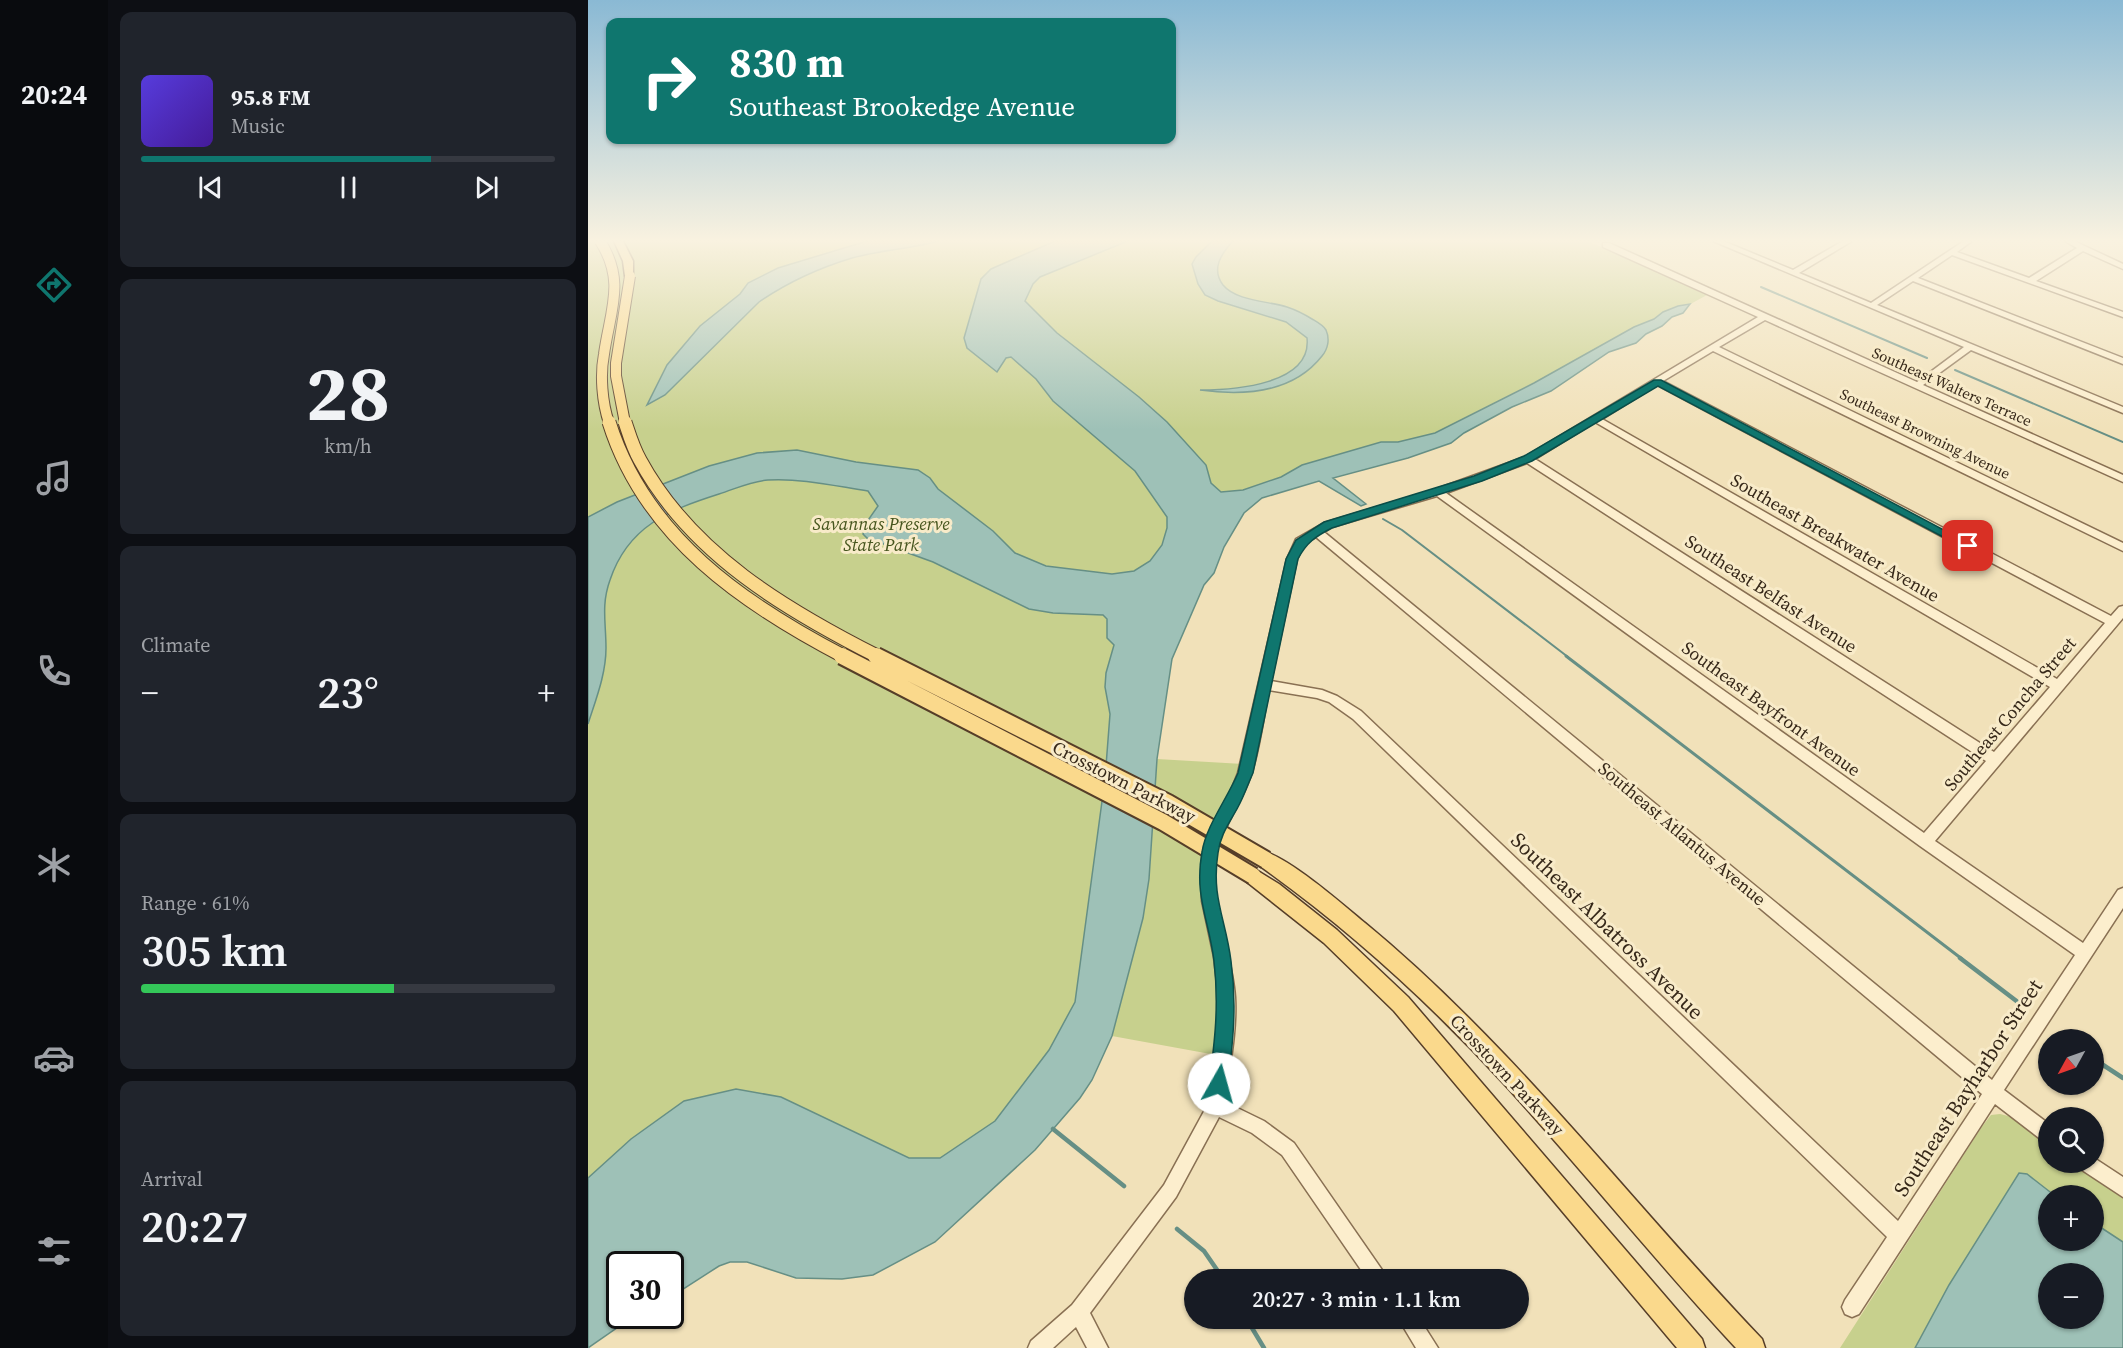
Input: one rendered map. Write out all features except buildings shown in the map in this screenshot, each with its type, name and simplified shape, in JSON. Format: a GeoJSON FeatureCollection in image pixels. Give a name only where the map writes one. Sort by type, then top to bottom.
{"type":"FeatureCollection","features":[{"type":"Feature","properties":{"kind":"main road","name":"Crosstown Parkway"},"geometry":{"type":"LineString","coordinates":[[612,304],[602,364],[604,396],[612,435],[625,466],[645,499],[663,523],[702,564],[735,591],[791,629],[1171,826],[1260,868],[1317,924],[1356,958],[1401,1004],[1693,1348]]}},
{"type":"Feature","properties":{"kind":"main road","name":"Crosstown Parkway"},"geometry":{"type":"LineString","coordinates":[[625,304],[616,357],[618,388],[624,420],[634,448],[652,480],[679,517],[701,540],[757,587],[825,630],[1168,803],[1260,868],[1362,932],[1477,1040],[1753,1348]]}},
{"type":"Feature","properties":{"kind":"street","name":"Southeast Walters Terrace"},"geometry":{"type":"LineString","coordinates":[[1735,304],[2123,479]]}},
{"type":"Feature","properties":{"kind":"street"},"geometry":{"type":"LineString","coordinates":[[1866,304],[2123,410]]}},
{"type":"Feature","properties":{"kind":"street"},"geometry":{"type":"LineString","coordinates":[[1978,304],[2123,360]]}},
{"type":"Feature","properties":{"kind":"street"},"geometry":{"type":"LineString","coordinates":[[2091,304],[2123,315]]}},
{"type":"Feature","properties":{"kind":"street"},"geometry":{"type":"LineString","coordinates":[[1038,1348],[1079,1312],[1170,1191],[1216,1106],[1227,1019],[1227,998],[1222,957],[1209,901],[1209,858],[1216,831],[1234,801],[1245,773],[1292,559],[1300,542],[1328,525],[1438,492],[1528,459],[1764,317]]}},
{"type":"Feature","properties":{"kind":"street"},"geometry":{"type":"LineString","coordinates":[[1917,386],[1970,347]]}},
{"type":"Feature","properties":{"kind":"street","name":"Southeast Browning Avenue"},"geometry":{"type":"LineString","coordinates":[[1714,348],[2123,547]]}},
{"type":"Feature","properties":{"kind":"street"},"geometry":{"type":"LineString","coordinates":[[1658,382],[2113,622]]}},
{"type":"Feature","properties":{"kind":"street","name":"Southeast Breakwater Avenue"},"geometry":{"type":"LineString","coordinates":[[1596,419],[2058,686]]}},
{"type":"Feature","properties":{"kind":"street","name":"Southeast Belfast Avenue"},"geometry":{"type":"LineString","coordinates":[[1528,459],[1996,760]]}},
{"type":"Feature","properties":{"kind":"street","name":"Southeast Bayfront Avenue"},"geometry":{"type":"LineString","coordinates":[[1438,492],[1925,842],[2084,953]]}},
{"type":"Feature","properties":{"kind":"street","name":"Southeast Atlantus Avenue"},"geometry":{"type":"LineString","coordinates":[[1316,531],[1994,1093],[2038,1127]]}},
{"type":"Feature","properties":{"kind":"street","name":"Southeast Concha Street"},"geometry":{"type":"LineString","coordinates":[[1925,842],[2123,610]]}},
{"type":"Feature","properties":{"kind":"street","name":"Southeast Albatross Avenue"},"geometry":{"type":"LineString","coordinates":[[1265,685],[1318,693],[1333,699],[1357,715],[1899,1235]]}},
{"type":"Feature","properties":{"kind":"street","name":"Southeast Bayharbor Street"},"geometry":{"type":"LineString","coordinates":[[1852,1307],[2123,895]]}},
{"type":"Feature","properties":{"kind":"street"},"geometry":{"type":"LineString","coordinates":[[1216,1106],[1258,1126],[1287,1149],[1372,1269]]}},
{"type":"Feature","properties":{"kind":"street"},"geometry":{"type":"LineString","coordinates":[[2101,1173],[2123,1188]]}},
{"type":"Feature","properties":{"kind":"street"},"geometry":{"type":"LineString","coordinates":[[1079,1312],[1098,1348]]}},
{"type":"Feature","properties":{"kind":"street"},"geometry":{"type":"LineString","coordinates":[[1415,1329],[1428,1348]]}},
{"type":"Feature","properties":{"kind":"green space","name":"Savannas Preserve State Park"},"geometry":{"type":"Polygon","coordinates":[[[588,304],[1691,304],[1472,423],[1212,505],[1065,1078],[966,1175],[778,1186],[636,1251],[606,1251],[606,1265],[588,1273],[588,304]]]}},
{"type":"Feature","properties":{"kind":"green space"},"geometry":{"type":"Polygon","coordinates":[[[1157,759],[1243,764],[1210,841],[1220,1008],[1216,1055],[1112,1036],[1143,918],[1149,879],[1157,759]]]}},
{"type":"Feature","properties":{"kind":"green space"},"geometry":{"type":"Polygon","coordinates":[[[2000,1114],[2012,1117],[2038,1137],[2038,1173],[2088,1173],[2123,1197],[2123,1348],[1840,1348],[1991,1115],[2000,1114]]]}},
{"type":"Feature","properties":{"kind":"water"},"geometry":{"type":"Polygon","coordinates":[[[728,304],[757,304],[665,395],[647,405],[667,365],[700,326],[728,304]]]}},
{"type":"Feature","properties":{"kind":"water"},"geometry":{"type":"Polygon","coordinates":[[[974,304],[1028,304],[1057,333],[1139,397],[1167,422],[1206,465],[1211,483],[1221,492],[1243,490],[1281,477],[1302,465],[1381,442],[1398,442],[1435,433],[1534,383],[1663,312],[1690,304],[1683,313],[1672,317],[1636,343],[1609,352],[1551,391],[1512,407],[1464,433],[1451,443],[1408,458],[1333,478],[1366,504],[1361,506],[1319,481],[1262,498],[1244,513],[1224,547],[1214,573],[1204,585],[1172,659],[1157,759],[1149,879],[1143,918],[1112,1036],[1092,1080],[1080,1098],[1035,1150],[935,1242],[873,1275],[842,1279],[796,1278],[747,1262],[730,1262],[719,1266],[684,1289],[684,1251],[606,1251],[606,1329],[615,1329],[588,1348],[588,1178],[631,1139],[684,1101],[736,1089],[781,1097],[909,1158],[940,1158],[995,1121],[1049,1050],[1075,1002],[1105,779],[1110,714],[1105,687],[1106,673],[1114,645],[1107,638],[1107,619],[1103,615],[1053,613],[1029,609],[933,562],[867,538],[863,534],[866,523],[878,506],[868,491],[805,481],[762,481],[701,500],[667,514],[639,533],[628,546],[618,561],[607,589],[604,667],[588,724],[588,517],[617,502],[709,466],[757,453],[797,450],[856,462],[918,470],[930,478],[938,489],[993,531],[1015,553],[1046,566],[1112,574],[1134,571],[1150,561],[1162,545],[1167,528],[1167,517],[1135,471],[1053,401],[1036,379],[1011,357],[1006,358],[997,372],[967,348],[964,338],[974,304]]]}},
{"type":"Feature","properties":{"kind":"water"},"geometry":{"type":"Polygon","coordinates":[[[1227,304],[1274,304],[1294,309],[1318,322],[1326,330],[1327,347],[1310,368],[1297,378],[1266,389],[1250,392],[1200,390],[1250,386],[1268,382],[1297,366],[1305,354],[1307,338],[1286,322],[1227,304]]]}},
{"type":"Feature","properties":{"kind":"water"},"geometry":{"type":"Polygon","coordinates":[[[2019,1173],[2027,1174],[2041,1185],[2038,1185],[2038,1251],[2104,1251],[2104,1230],[2123,1242],[2123,1348],[1915,1348],[1949,1285],[2019,1173]]]}},
{"type":"Feature","properties":{"kind":"waterway"},"geometry":{"type":"LineString","coordinates":[[1801,304],[1927,358]]}},
{"type":"Feature","properties":{"kind":"waterway"},"geometry":{"type":"LineString","coordinates":[[1955,370],[2123,442]]}},
{"type":"Feature","properties":{"kind":"waterway"},"geometry":{"type":"LineString","coordinates":[[1383,519],[1402,530],[1568,657]]}},
{"type":"Feature","properties":{"kind":"waterway"},"geometry":{"type":"LineString","coordinates":[[1566,656],[1962,959]]}},
{"type":"Feature","properties":{"kind":"waterway"},"geometry":{"type":"LineString","coordinates":[[1960,958],[2023,1006]]}},
{"type":"Feature","properties":{"kind":"waterway"},"geometry":{"type":"LineString","coordinates":[[2104,1066],[2123,1078]]}},
{"type":"Feature","properties":{"kind":"waterway"},"geometry":{"type":"LineString","coordinates":[[1053,1129],[1124,1186]]}},
{"type":"Feature","properties":{"kind":"waterway"},"geometry":{"type":"LineString","coordinates":[[1177,1229],[1204,1251],[1216,1269]]}},
{"type":"Feature","properties":{"kind":"waterway"},"geometry":{"type":"LineString","coordinates":[[1253,1329],[1264,1348]]}},
{"type":"Feature","properties":{"kind":"route"},"geometry":{"type":"LineString","coordinates":[[1219,1084],[1227,1019],[1227,998],[1222,957],[1207,885],[1210,850],[1220,822],[1234,801],[1245,773],[1292,559],[1300,542],[1328,525],[1478,479],[1528,459],[1658,382],[1968,546]]}}]}
